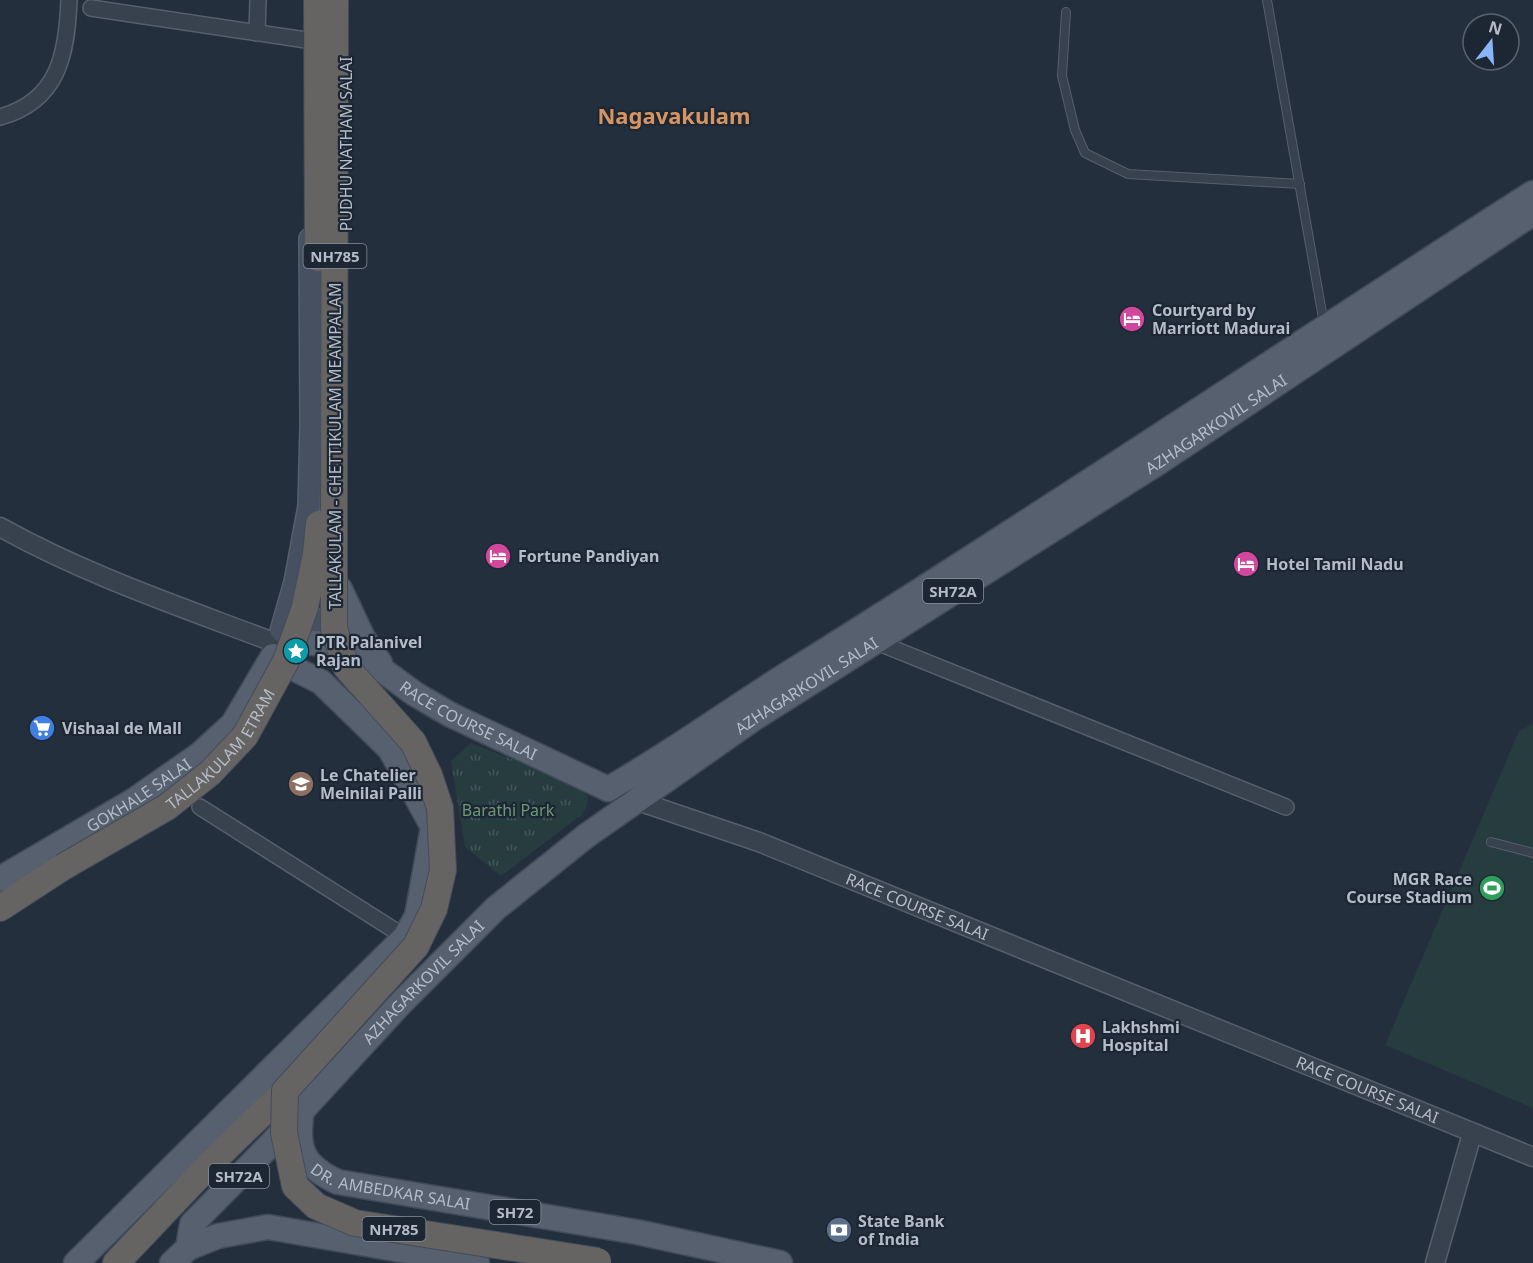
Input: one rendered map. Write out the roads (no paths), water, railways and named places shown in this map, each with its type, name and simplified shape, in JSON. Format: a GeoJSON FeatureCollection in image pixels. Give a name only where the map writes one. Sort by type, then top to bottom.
{"type":"FeatureCollection","features":[{"type":"Feature","properties":{"kind":"highway","name":"TALLAKULAM - CHETTIKULAM MEAMPALAM"},"geometry":{"type":"LineString","coordinates":[[317,0],[320,504]]}},
{"type":"Feature","properties":{"kind":"highway","name":"TALLAKULAM - CHETTIKULAM MEAMPALAM"},"geometry":{"type":"LineString","coordinates":[[285,1091],[416,946],[434,909],[443,870],[440,808],[429,775],[413,742],[346,667],[334,628],[335,0]]}},
{"type":"Feature","properties":{"kind":"highway","name":"TALLAKULAM ETRAM"},"geometry":{"type":"LineString","coordinates":[[0,908],[63,867],[167,807],[210,772],[245,736],[286,661],[305,607],[316,554],[320,504]]}},
{"type":"Feature","properties":{"kind":"highway","name":"NH785"},"geometry":{"type":"LineString","coordinates":[[285,1091],[284,1133],[288,1160],[296,1186],[316,1206],[355,1223],[604,1262]]}},
{"type":"Feature","properties":{"kind":"highway","name":"NH785"},"geometry":{"type":"LineString","coordinates":[[116,1263],[210,1164],[285,1091]]}},
{"type":"Feature","properties":{"kind":"main road"},"geometry":{"type":"LineString","coordinates":[[76,1263],[405,937],[417,916],[433,827],[390,749],[321,682],[295,669],[282,666],[276,643],[295,582],[309,506],[311,425],[306,0]]}},
{"type":"Feature","properties":{"kind":"main road","name":"PUDHU NATHAM SALAI"},"geometry":{"type":"LineString","coordinates":[[310,640],[336,608],[340,589],[346,505],[346,0]]}},
{"type":"Feature","properties":{"kind":"main road","name":"AZHAGARKOVIL SALAI"},"geometry":{"type":"LineString","coordinates":[[180,1255],[192,1224],[400,1004],[496,908],[603,823],[756,717],[1159,462],[1329,337],[1533,193]]}},
{"type":"Feature","properties":{"kind":"main road","name":"AZHAGARKOVIL SALAI"},"geometry":{"type":"LineString","coordinates":[[608,789],[648,767],[766,687],[1533,213]]}},
{"type":"Feature","properties":{"kind":"main road"},"geometry":{"type":"LineString","coordinates":[[340,589],[363,638],[385,670]]}},
{"type":"Feature","properties":{"kind":"main road"},"geometry":{"type":"LineString","coordinates":[[276,643],[300,630],[310,640],[311,657],[295,669]]}},
{"type":"Feature","properties":{"kind":"main road","name":"RACE COURSE SALAI"},"geometry":{"type":"LineString","coordinates":[[310,640],[334,643],[359,653],[385,670],[414,694],[451,715],[608,789]]}},
{"type":"Feature","properties":{"kind":"main road","name":"GOKHALE SALAI"},"geometry":{"type":"LineString","coordinates":[[4,871],[134,801],[199,755],[233,724],[276,643]]}},
{"type":"Feature","properties":{"kind":"main road"},"geometry":{"type":"LineString","coordinates":[[603,823],[608,789]]}},
{"type":"Feature","properties":{"kind":"main road","name":"DR. AMBEDKAR SALAI"},"geometry":{"type":"LineString","coordinates":[[302,1110],[298,1137],[306,1159],[319,1173],[338,1182],[637,1232],[780,1263]]}},
{"type":"Feature","properties":{"kind":"main road"},"geometry":{"type":"LineString","coordinates":[[180,1255],[218,1236],[268,1227],[477,1263]]}},
{"type":"Feature","properties":{"kind":"street"},"geometry":{"type":"LineString","coordinates":[[0,117],[20,111],[39,97],[61,65],[68,37],[69,0]]}},
{"type":"Feature","properties":{"kind":"street"},"geometry":{"type":"LineString","coordinates":[[257,33],[258,0]]}},
{"type":"Feature","properties":{"kind":"street"},"geometry":{"type":"LineString","coordinates":[[91,8],[306,40]]}},
{"type":"Feature","properties":{"kind":"street"},"geometry":{"type":"LineString","coordinates":[[0,527],[33,546],[182,609],[276,643]]}},
{"type":"Feature","properties":{"kind":"street"},"geometry":{"type":"LineString","coordinates":[[874,641],[1286,807]]}},
{"type":"Feature","properties":{"kind":"street","name":"RACE COURSE SALAI"},"geometry":{"type":"LineString","coordinates":[[608,789],[635,801],[759,842],[1533,1157]]}},
{"type":"Feature","properties":{"kind":"street"},"geometry":{"type":"LineString","coordinates":[[200,807],[405,937]]}},
{"type":"Feature","properties":{"kind":"street"},"geometry":{"type":"LineString","coordinates":[[1435,1263],[1472,1134]]}},
{"type":"Feature","properties":{"kind":"lane"},"geometry":{"type":"LineString","coordinates":[[1267,0],[1329,337]]}},
{"type":"Feature","properties":{"kind":"lane"},"geometry":{"type":"LineString","coordinates":[[1066,12],[1062,76],[1075,130],[1085,153],[1128,174],[1300,184]]}},
{"type":"Feature","properties":{"kind":"lane"},"geometry":{"type":"LineString","coordinates":[[1491,842],[1533,853]]}},
{"type":"Feature","properties":{"kind":"place","name":"Courtyard by Marriott Madurai"},"geometry":{"type":"Point","coordinates":[1132,319]}},
{"type":"Feature","properties":{"kind":"place","name":"Fortune Pandiyan"},"geometry":{"type":"Point","coordinates":[498,556]}},
{"type":"Feature","properties":{"kind":"place","name":"Hotel Tamil Nadu"},"geometry":{"type":"Point","coordinates":[1246,564]}},
{"type":"Feature","properties":{"kind":"place","name":"PTR Palanivel Rajan"},"geometry":{"type":"Point","coordinates":[296,651]}},
{"type":"Feature","properties":{"kind":"place","name":"Vishaal de Mall"},"geometry":{"type":"Point","coordinates":[42,728]}},
{"type":"Feature","properties":{"kind":"place","name":"Le Chatelier Melnilai Palli"},"geometry":{"type":"Point","coordinates":[301,784]}},
{"type":"Feature","properties":{"kind":"place","name":"MGR Race Course Stadium"},"geometry":{"type":"Point","coordinates":[1492,888]}},
{"type":"Feature","properties":{"kind":"place","name":"Lakhshmi Hospital"},"geometry":{"type":"Point","coordinates":[1083,1036]}},
{"type":"Feature","properties":{"kind":"place","name":"State Bank of India"},"geometry":{"type":"Point","coordinates":[839,1230]}},
{"type":"Feature","properties":{"kind":"district","name":"Nagavakulam"},"geometry":{"type":"Point","coordinates":[674,115]}},
{"type":"Feature","properties":{"kind":"park label","name":"Barathi Park"},"geometry":{"type":"Point","coordinates":[508,810]}}]}
